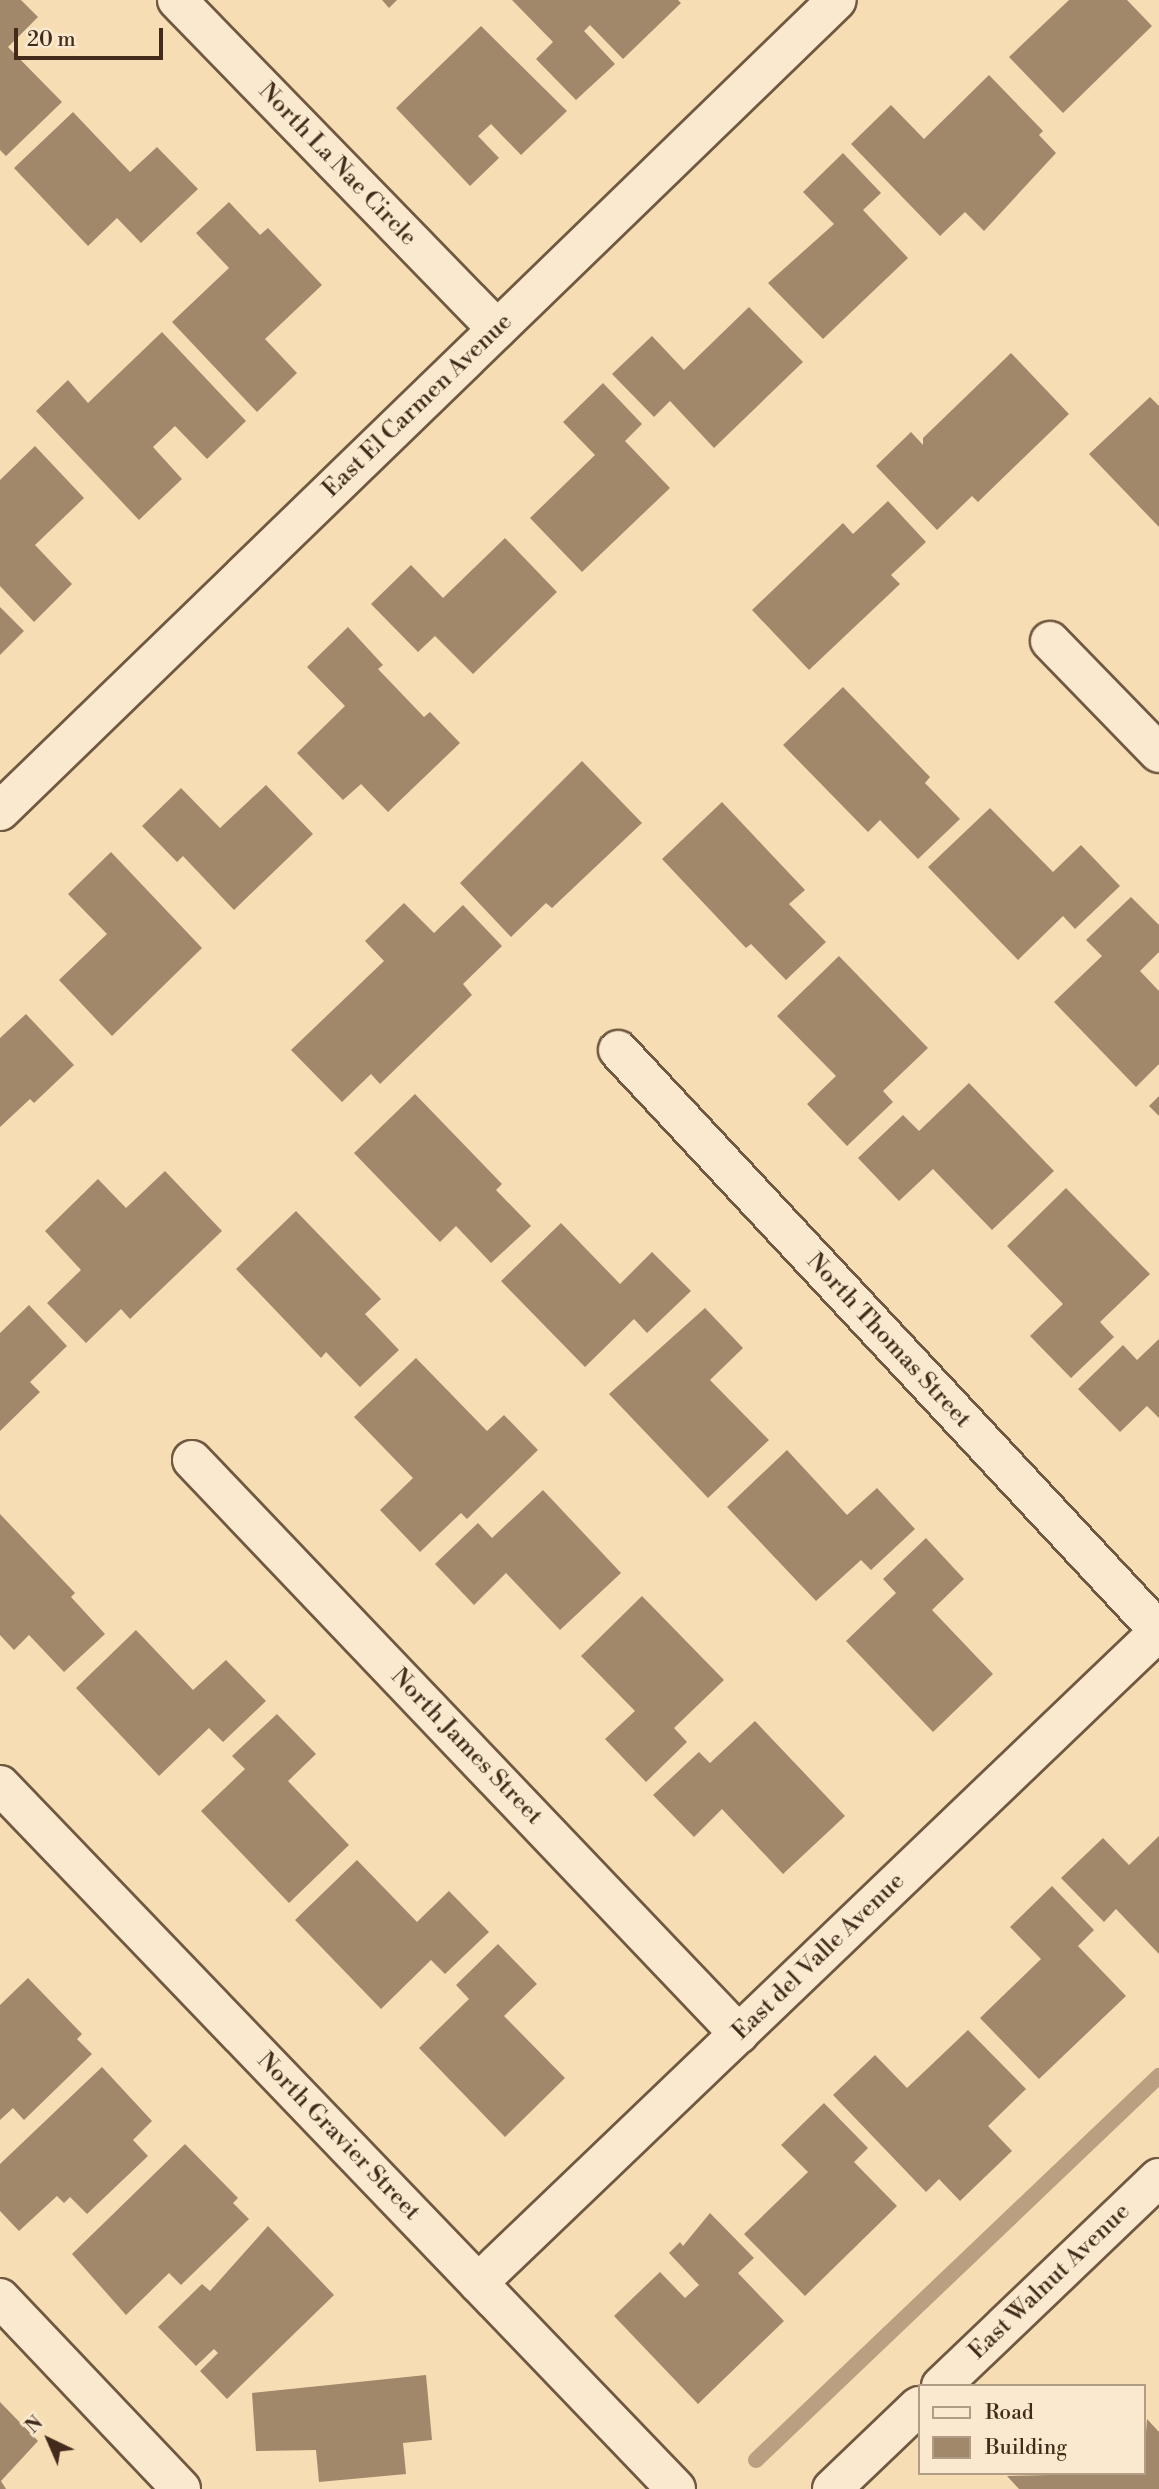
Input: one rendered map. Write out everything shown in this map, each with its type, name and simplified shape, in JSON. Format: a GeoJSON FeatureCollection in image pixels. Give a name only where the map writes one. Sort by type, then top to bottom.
{"type":"FeatureCollection","features":[{"type":"Feature","properties":{"kind":"street","name":"North La Nae Circle"},"geometry":{"type":"LineString","coordinates":[[177,0],[497,330]]}},
{"type":"Feature","properties":{"kind":"street","name":"East El Carmen Avenue"},"geometry":{"type":"LineString","coordinates":[[0,811],[837,0]]}},
{"type":"Feature","properties":{"kind":"street"},"geometry":{"type":"LineString","coordinates":[[1050,641],[1159,753]]}},
{"type":"Feature","properties":{"kind":"street","name":"North Thomas Street"},"geometry":{"type":"LineString","coordinates":[[618,1050],[1159,1631]]}},
{"type":"Feature","properties":{"kind":"street","name":"North James Street"},"geometry":{"type":"LineString","coordinates":[[192,1460],[739,2034]]}},
{"type":"Feature","properties":{"kind":"street","name":"East del Valle Avenue"},"geometry":{"type":"LineString","coordinates":[[478,2283],[1159,1631]]}},
{"type":"Feature","properties":{"kind":"street","name":"North Gravier Street"},"geometry":{"type":"LineString","coordinates":[[0,1785],[676,2489]]}},
{"type":"Feature","properties":{"kind":"street","name":"East Walnut Avenue"},"geometry":{"type":"LineString","coordinates":[[943,2384],[1159,2178]]}},
{"type":"Feature","properties":{"kind":"street"},"geometry":{"type":"LineString","coordinates":[[0,2298],[181,2489]]}},
{"type":"Feature","properties":{"kind":"street"},"geometry":{"type":"LineString","coordinates":[[832,2489],[918,2407]]}},
{"type":"Feature","properties":{"kind":"building"},"geometry":{"type":"Polygon","coordinates":[[[0,0],[21,0],[38,17],[8,47],[62,102],[6,156],[0,150],[0,0]]]}},
{"type":"Feature","properties":{"kind":"building"},"geometry":{"type":"Polygon","coordinates":[[[382,0],[397,0],[389,8],[382,0]]]}},
{"type":"Feature","properties":{"kind":"building"},"geometry":{"type":"Polygon","coordinates":[[[512,0],[678,0],[681,3],[623,59],[590,25],[584,31],[615,64],[576,100],[536,59],[553,42],[512,0]]]}},
{"type":"Feature","properties":{"kind":"building"},"geometry":{"type":"Polygon","coordinates":[[[1069,0],[1127,0],[1152,26],[1063,113],[1009,57],[1069,0]]]}},
{"type":"Feature","properties":{"kind":"building"},"geometry":{"type":"Polygon","coordinates":[[[481,26],[567,111],[521,155],[491,124],[478,136],[499,158],[470,186],[396,108],[481,26]]]}},
{"type":"Feature","properties":{"kind":"building"},"geometry":{"type":"Polygon","coordinates":[[[989,75],[1043,131],[1039,135],[1056,153],[984,231],[965,212],[940,236],[851,144],[891,105],[924,139],[989,75]]]}},
{"type":"Feature","properties":{"kind":"building"},"geometry":{"type":"Polygon","coordinates":[[[73,112],[130,172],[157,147],[198,189],[141,243],[117,218],[88,246],[14,168],[73,112]]]}},
{"type":"Feature","properties":{"kind":"building"},"geometry":{"type":"Polygon","coordinates":[[[843,153],[881,193],[863,210],[908,258],[823,339],[768,283],[834,224],[803,192],[843,153]]]}},
{"type":"Feature","properties":{"kind":"building"},"geometry":{"type":"Polygon","coordinates":[[[229,202],[260,235],[268,228],[322,285],[265,339],[297,373],[257,412],[172,322],[229,268],[196,233],[229,202]]]}},
{"type":"Feature","properties":{"kind":"building"},"geometry":{"type":"Polygon","coordinates":[[[749,307],[803,362],[714,448],[670,401],[654,417],[612,374],[652,336],[684,370],[749,307]]]}},
{"type":"Feature","properties":{"kind":"building"},"geometry":{"type":"Polygon","coordinates":[[[162,332],[246,421],[207,459],[175,426],[153,447],[182,479],[139,520],[36,411],[68,380],[88,403],[162,332]]]}},
{"type":"Feature","properties":{"kind":"building"},"geometry":{"type":"Polygon","coordinates":[[[1011,353],[1069,414],[978,502],[972,496],[937,530],[876,466],[911,432],[923,445],[923,438],[1011,353]]]}},
{"type":"Feature","properties":{"kind":"building"},"geometry":{"type":"Polygon","coordinates":[[[603,383],[642,424],[625,441],[670,488],[582,572],[530,518],[595,455],[563,422],[603,383]]]}},
{"type":"Feature","properties":{"kind":"building"},"geometry":{"type":"Polygon","coordinates":[[[1150,397],[1159,406],[1159,527],[1089,454],[1150,397]]]}},
{"type":"Feature","properties":{"kind":"building"},"geometry":{"type":"Polygon","coordinates":[[[35,446],[84,498],[35,545],[72,584],[34,622],[0,586],[0,480],[35,446]]]}},
{"type":"Feature","properties":{"kind":"building"},"geometry":{"type":"Polygon","coordinates":[[[888,501],[926,542],[891,575],[900,584],[809,670],[752,610],[843,523],[853,534],[888,501]]]}},
{"type":"Feature","properties":{"kind":"building"},"geometry":{"type":"Polygon","coordinates":[[[505,538],[557,592],[473,674],[435,636],[418,652],[371,604],[411,565],[443,598],[505,538]]]}},
{"type":"Feature","properties":{"kind":"building"},"geometry":{"type":"Polygon","coordinates":[[[0,607],[24,631],[0,655],[0,607]]]}},
{"type":"Feature","properties":{"kind":"building"},"geometry":{"type":"Polygon","coordinates":[[[348,627],[383,665],[378,669],[424,717],[430,712],[460,743],[388,812],[361,784],[343,800],[297,753],[345,706],[307,667],[348,627]]]}},
{"type":"Feature","properties":{"kind":"building"},"geometry":{"type":"Polygon","coordinates":[[[843,687],[930,777],[925,783],[960,819],[918,859],[880,820],[868,832],[783,745],[843,687]]]}},
{"type":"Feature","properties":{"kind":"building"},"geometry":{"type":"Polygon","coordinates":[[[582,761],[642,823],[552,908],[546,903],[511,937],[460,883],[582,761]]]}},
{"type":"Feature","properties":{"kind":"building"},"geometry":{"type":"Polygon","coordinates":[[[266,785],[313,834],[234,910],[183,856],[177,862],[142,826],[181,788],[220,828],[266,785]]]}},
{"type":"Feature","properties":{"kind":"building"},"geometry":{"type":"Polygon","coordinates":[[[722,802],[805,890],[789,904],[826,942],[786,980],[751,944],[746,948],[662,859],[722,802]]]}},
{"type":"Feature","properties":{"kind":"building"},"geometry":{"type":"Polygon","coordinates":[[[990,808],[1053,872],[1081,845],[1120,886],[1075,929],[1063,916],[1018,960],[928,867],[990,808]]]}},
{"type":"Feature","properties":{"kind":"building"},"geometry":{"type":"Polygon","coordinates":[[[111,852],[202,948],[112,1036],[59,980],[107,934],[68,894],[111,852]]]}},
{"type":"Feature","properties":{"kind":"building"},"geometry":{"type":"Polygon","coordinates":[[[1131,897],[1159,925],[1159,952],[1140,971],[1159,991],[1159,1064],[1136,1087],[1054,1002],[1102,956],[1086,940],[1131,897]]]}},
{"type":"Feature","properties":{"kind":"building"},"geometry":{"type":"Polygon","coordinates":[[[404,903],[434,933],[463,905],[502,946],[463,984],[472,995],[380,1084],[371,1074],[342,1102],[291,1050],[384,961],[365,941],[404,903]]]}},
{"type":"Feature","properties":{"kind":"building"},"geometry":{"type":"Polygon","coordinates":[[[839,956],[928,1048],[883,1091],[893,1102],[847,1146],[807,1104],[836,1076],[777,1016],[839,956]]]}},
{"type":"Feature","properties":{"kind":"building"},"geometry":{"type":"Polygon","coordinates":[[[26,1014],[74,1065],[34,1103],[30,1099],[0,1127],[0,1038],[26,1014]]]}},
{"type":"Feature","properties":{"kind":"building"},"geometry":{"type":"Polygon","coordinates":[[[969,1083],[1054,1171],[992,1230],[933,1169],[899,1201],[858,1158],[903,1115],[919,1131],[969,1083]]]}},
{"type":"Feature","properties":{"kind":"building"},"geometry":{"type":"Polygon","coordinates":[[[415,1094],[502,1184],[496,1190],[531,1226],[491,1263],[456,1226],[440,1242],[354,1153],[415,1094]]]}},
{"type":"Feature","properties":{"kind":"building"},"geometry":{"type":"Polygon","coordinates":[[[1159,1096],[1159,1116],[1149,1106],[1159,1096]]]}},
{"type":"Feature","properties":{"kind":"building"},"geometry":{"type":"Polygon","coordinates":[[[165,1171],[222,1231],[130,1319],[121,1309],[86,1343],[47,1303],[81,1270],[45,1231],[98,1179],[126,1208],[165,1171]]]}},
{"type":"Feature","properties":{"kind":"building"},"geometry":{"type":"Polygon","coordinates":[[[1066,1188],[1150,1274],[1100,1322],[1114,1337],[1071,1378],[1030,1336],[1063,1304],[1007,1246],[1066,1188]]]}},
{"type":"Feature","properties":{"kind":"building"},"geometry":{"type":"Polygon","coordinates":[[[296,1211],[381,1299],[365,1314],[399,1350],[360,1387],[326,1352],[321,1358],[236,1269],[296,1211]]]}},
{"type":"Feature","properties":{"kind":"building"},"geometry":{"type":"Polygon","coordinates":[[[561,1223],[620,1284],[652,1252],[691,1291],[647,1333],[634,1319],[585,1367],[501,1281],[561,1223]]]}},
{"type":"Feature","properties":{"kind":"building"},"geometry":{"type":"Polygon","coordinates":[[[29,1305],[67,1346],[30,1382],[40,1392],[0,1431],[0,1333],[29,1305]]]}},
{"type":"Feature","properties":{"kind":"building"},"geometry":{"type":"Polygon","coordinates":[[[705,1308],[743,1348],[710,1380],[769,1440],[708,1498],[609,1394],[705,1308]]]}},
{"type":"Feature","properties":{"kind":"building"},"geometry":{"type":"Polygon","coordinates":[[[1159,1339],[1159,1418],[1147,1406],[1120,1432],[1078,1389],[1123,1345],[1137,1360],[1159,1339]]]}},
{"type":"Feature","properties":{"kind":"building"},"geometry":{"type":"Polygon","coordinates":[[[416,1358],[487,1431],[504,1415],[538,1450],[467,1519],[461,1513],[420,1552],[380,1510],[413,1478],[354,1417],[416,1358]]]}},
{"type":"Feature","properties":{"kind":"building"},"geometry":{"type":"Polygon","coordinates":[[[787,1450],[847,1515],[877,1488],[915,1529],[871,1570],[861,1560],[816,1601],[727,1507],[787,1450]]]}},
{"type":"Feature","properties":{"kind":"building"},"geometry":{"type":"Polygon","coordinates":[[[543,1490],[621,1573],[560,1630],[506,1573],[474,1605],[435,1564],[478,1523],[492,1538],[543,1490]]]}},
{"type":"Feature","properties":{"kind":"building"},"geometry":{"type":"Polygon","coordinates":[[[0,1514],[75,1593],[71,1597],[105,1634],[64,1672],[29,1635],[14,1650],[0,1635],[0,1514]]]}},
{"type":"Feature","properties":{"kind":"building"},"geometry":{"type":"Polygon","coordinates":[[[926,1538],[964,1579],[932,1610],[993,1674],[933,1732],[846,1641],[896,1593],[883,1579],[926,1538]]]}},
{"type":"Feature","properties":{"kind":"building"},"geometry":{"type":"Polygon","coordinates":[[[642,1596],[724,1680],[674,1728],[687,1742],[646,1782],[605,1739],[635,1711],[581,1656],[642,1596]]]}},
{"type":"Feature","properties":{"kind":"building"},"geometry":{"type":"Polygon","coordinates":[[[136,1630],[193,1690],[226,1660],[266,1701],[223,1742],[209,1728],[159,1776],[76,1688],[136,1630]]]}},
{"type":"Feature","properties":{"kind":"building"},"geometry":{"type":"Polygon","coordinates":[[[277,1714],[316,1754],[288,1781],[349,1845],[289,1903],[201,1811],[245,1769],[232,1756],[277,1714]]]}},
{"type":"Feature","properties":{"kind":"building"},"geometry":{"type":"Polygon","coordinates":[[[755,1721],[845,1816],[783,1874],[722,1809],[694,1837],[653,1795],[699,1752],[710,1763],[755,1721]]]}},
{"type":"Feature","properties":{"kind":"building"},"geometry":{"type":"Polygon","coordinates":[[[1159,1836],[1159,1954],[1116,1909],[1104,1922],[1061,1878],[1103,1838],[1129,1865],[1159,1836]]]}},
{"type":"Feature","properties":{"kind":"building"},"geometry":{"type":"Polygon","coordinates":[[[357,1860],[417,1922],[449,1891],[489,1932],[445,1974],[431,1960],[381,2009],[295,1920],[357,1860]]]}},
{"type":"Feature","properties":{"kind":"building"},"geometry":{"type":"Polygon","coordinates":[[[1052,1886],[1094,1930],[1078,1946],[1126,1996],[1039,2079],[980,2018],[1041,1959],[1010,1927],[1052,1886]]]}},
{"type":"Feature","properties":{"kind":"building"},"geometry":{"type":"Polygon","coordinates":[[[498,1944],[537,1984],[504,2016],[565,2078],[505,2137],[419,2048],[469,1999],[456,1985],[498,1944]]]}},
{"type":"Feature","properties":{"kind":"building"},"geometry":{"type":"Polygon","coordinates":[[[28,1978],[82,2034],[77,2039],[92,2054],[24,2120],[13,2108],[0,2120],[0,2005],[28,1978]]]}},
{"type":"Feature","properties":{"kind":"building"},"geometry":{"type":"Polygon","coordinates":[[[968,2030],[1026,2089],[988,2126],[1012,2151],[960,2201],[939,2179],[926,2192],[833,2095],[875,2055],[907,2088],[968,2030]]]}},
{"type":"Feature","properties":{"kind":"building"},"geometry":{"type":"Polygon","coordinates":[[[102,2067],[152,2121],[133,2140],[148,2156],[87,2214],[70,2197],[64,2203],[57,2196],[19,2231],[0,2211],[0,2164],[102,2067]]]}},
{"type":"Feature","properties":{"kind":"building"},"geometry":{"type":"Polygon","coordinates":[[[824,2103],[868,2148],[854,2162],[897,2206],[805,2296],[744,2234],[808,2172],[781,2145],[824,2103]]]}},
{"type":"Feature","properties":{"kind":"building"},"geometry":{"type":"Polygon","coordinates":[[[185,2144],[238,2198],[233,2203],[249,2219],[181,2285],[169,2273],[126,2315],[72,2254],[185,2144]]]}},
{"type":"Feature","properties":{"kind":"building"},"geometry":{"type":"Polygon","coordinates":[[[710,2213],[754,2258],[738,2273],[784,2321],[698,2404],[614,2316],[660,2272],[685,2298],[699,2285],[669,2253],[680,2242],[683,2246],[710,2213]]]}},
{"type":"Feature","properties":{"kind":"building"},"geometry":{"type":"Polygon","coordinates":[[[268,2226],[334,2295],[227,2399],[200,2371],[218,2353],[214,2349],[196,2366],[158,2327],[202,2284],[210,2291],[268,2226]]]}},
{"type":"Feature","properties":{"kind":"building"},"geometry":{"type":"Polygon","coordinates":[[[426,2375],[432,2440],[403,2443],[406,2474],[319,2482],[316,2450],[256,2451],[252,2393],[426,2375]]]}},
{"type":"Feature","properties":{"kind":"building"},"geometry":{"type":"Polygon","coordinates":[[[0,2402],[38,2441],[1,2481],[6,2489],[0,2489],[0,2402]]]}},
{"type":"Feature","properties":{"kind":"building"},"geometry":{"type":"Polygon","coordinates":[[[1147,2419],[1159,2432],[1159,2489],[1019,2489],[1007,2476],[1145,2475],[1147,2419]]]}},
{"type":"Feature","properties":{"kind":"waterway"},"geometry":{"type":"LineString","coordinates":[[756,2460],[1159,2076]]}}]}
